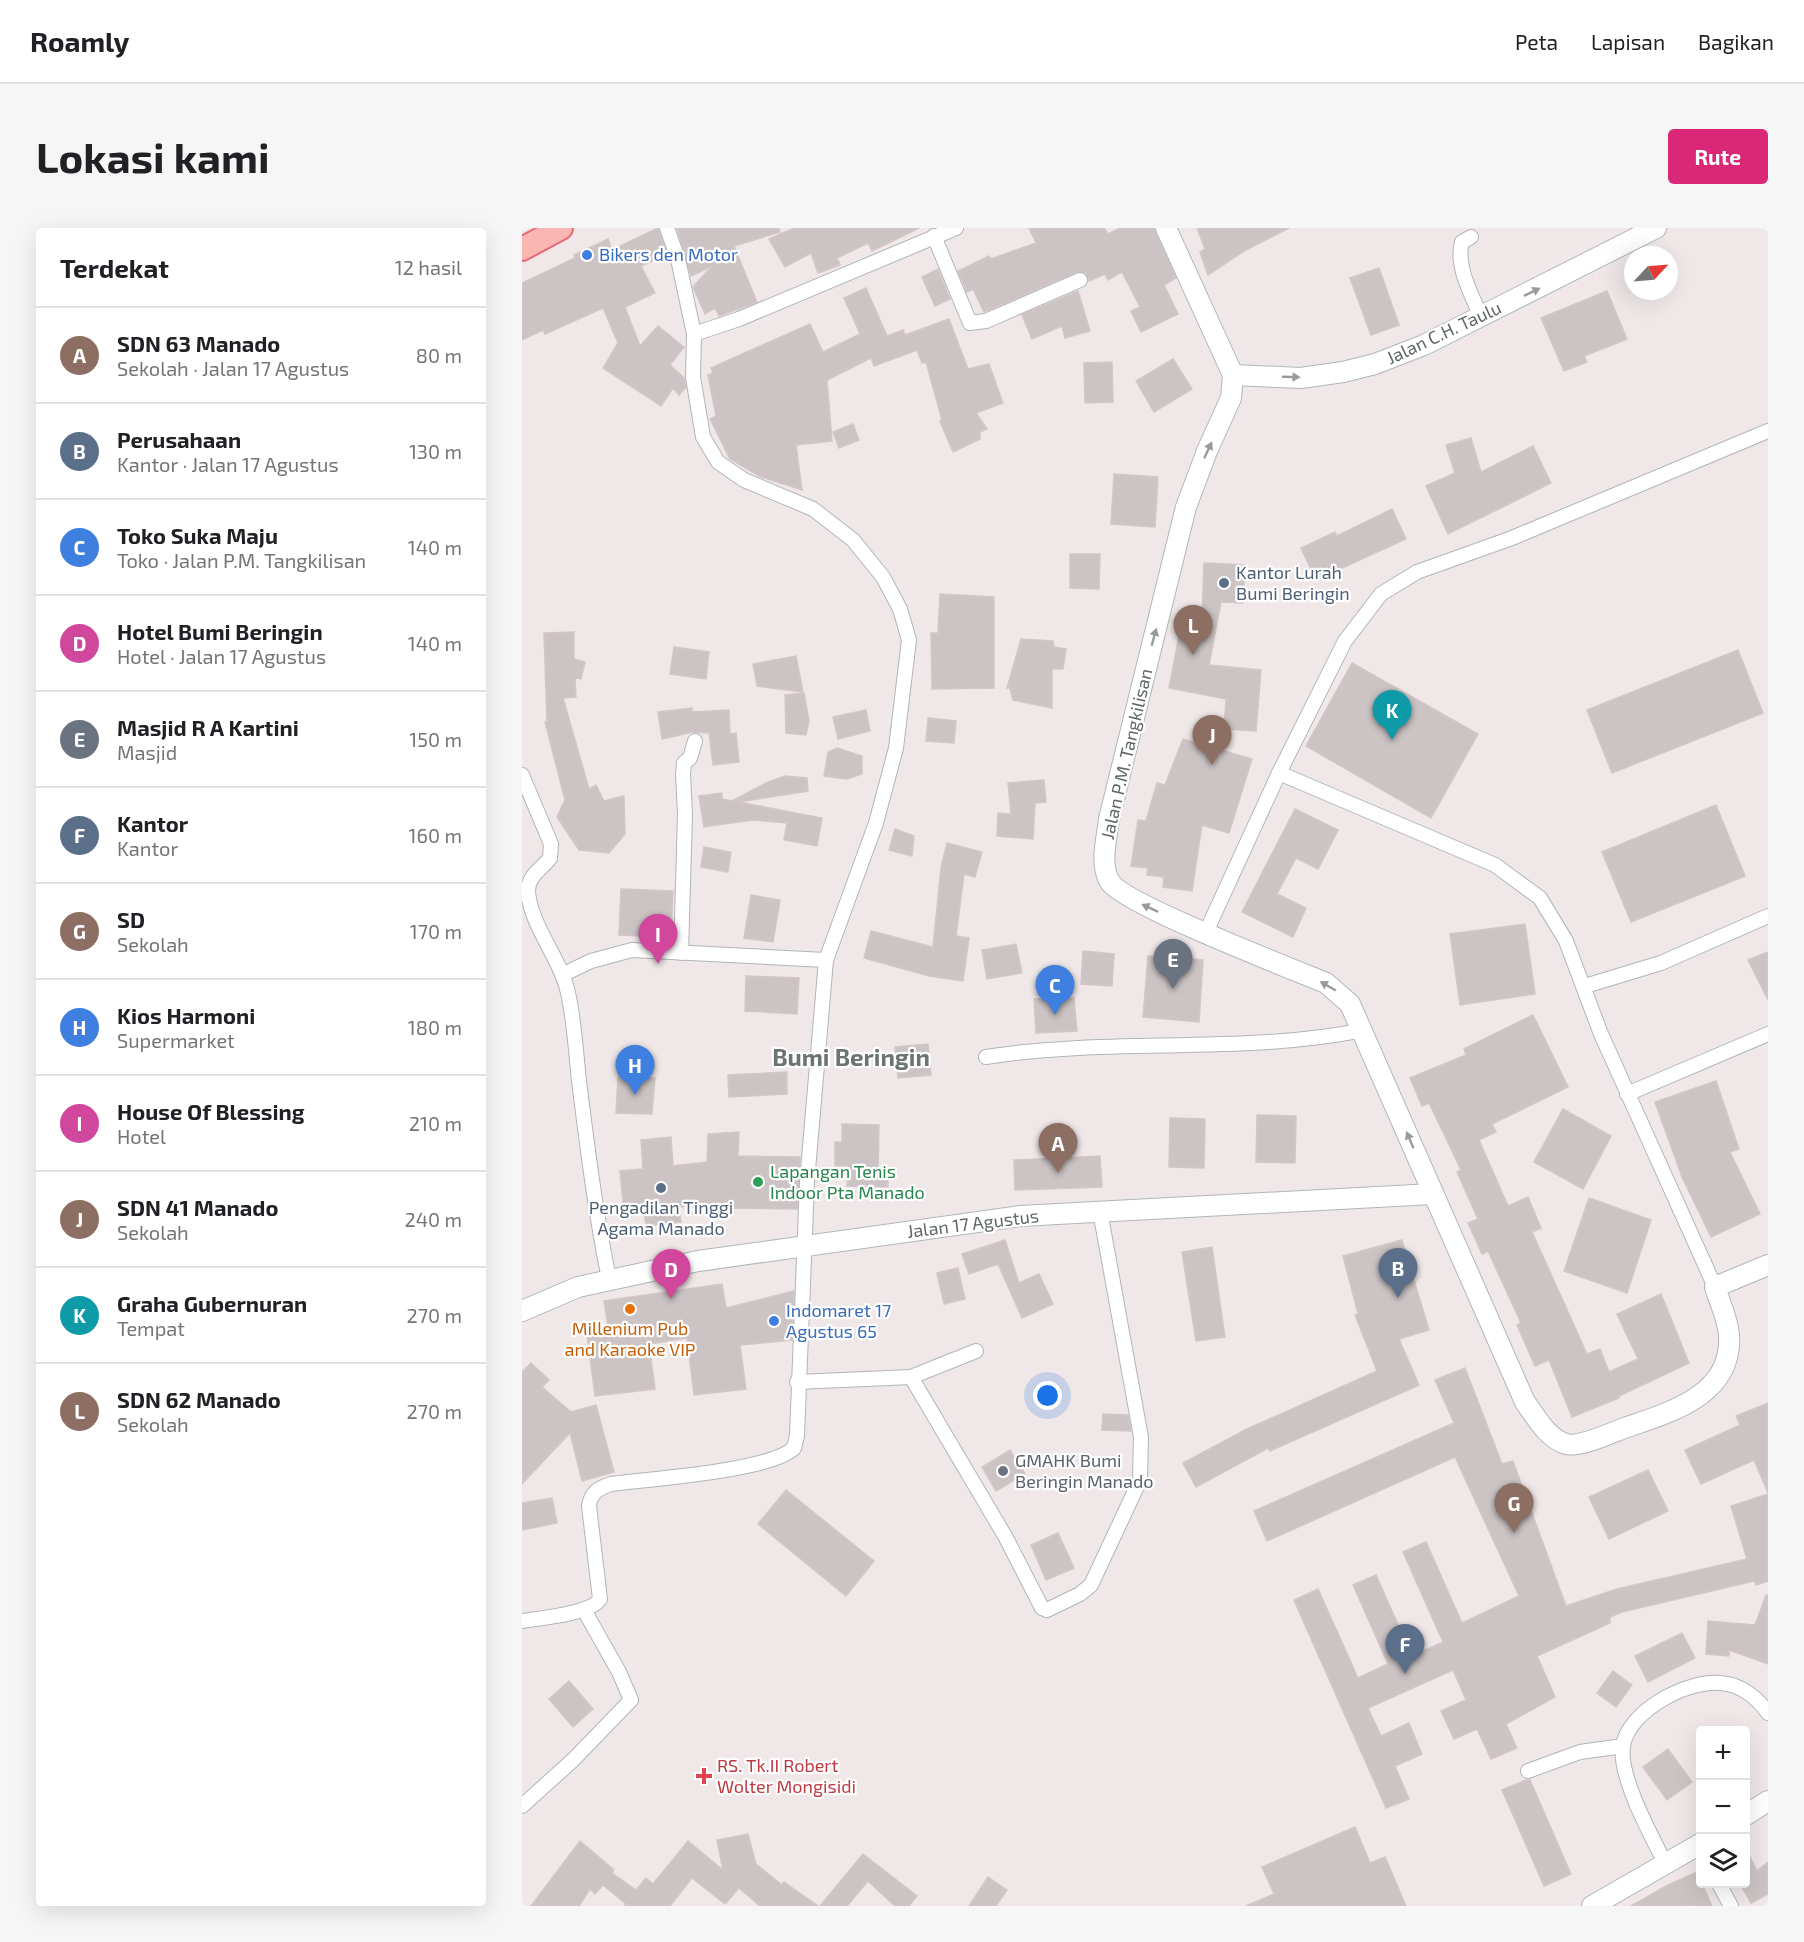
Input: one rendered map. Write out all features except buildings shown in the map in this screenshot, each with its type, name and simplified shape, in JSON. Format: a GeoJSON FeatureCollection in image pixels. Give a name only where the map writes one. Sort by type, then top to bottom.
{"type":"FeatureCollection","features":[{"type":"Feature","properties":{"kind":"main road"},"geometry":{"type":"LineString","coordinates":[[522,249],[561,228]]}},
{"type":"Feature","properties":{"kind":"street"},"geometry":{"type":"LineString","coordinates":[[522,1621],[584,1610],[594,1606],[600,1599],[589,1506],[594,1492],[611,1484],[713,1471],[787,1455],[794,1448],[797,1436],[797,1382],[803,1315],[804,1246],[826,960],[876,823],[896,748],[909,640],[900,609],[883,577],[853,540],[813,509],[744,480],[718,462],[703,437],[697,413],[693,377],[694,334],[678,259],[667,228]]}},
{"type":"Feature","properties":{"kind":"street"},"geometry":{"type":"LineString","coordinates":[[694,334],[739,319],[956,228]]}},
{"type":"Feature","properties":{"kind":"street"},"geometry":{"type":"LineString","coordinates":[[1166,228],[1233,375]]}},
{"type":"Feature","properties":{"kind":"street","name":"Jalan C.H. Taulu"},"geometry":{"type":"LineString","coordinates":[[1233,375],[1301,378],[1343,372],[1375,364],[1414,349],[1481,317],[1656,228]]}},
{"type":"Feature","properties":{"kind":"street"},"geometry":{"type":"LineString","coordinates":[[934,236],[970,323],[986,321],[1080,280]]}},
{"type":"Feature","properties":{"kind":"street"},"geometry":{"type":"LineString","coordinates":[[1471,237],[1462,242],[1459,250],[1467,283],[1481,317]]}},
{"type":"Feature","properties":{"kind":"street","name":"Jalan P.M. Tangkilisan"},"geometry":{"type":"LineString","coordinates":[[1233,375],[1232,398],[1207,451],[1186,507],[1109,819],[1104,863],[1110,882],[1117,890],[1146,907],[1326,983],[1350,1004],[1364,1030],[1433,1194],[1525,1402],[1542,1426],[1568,1445],[1589,1441],[1682,1408],[1707,1391],[1719,1376],[1726,1361],[1729,1334],[1715,1287]]}},
{"type":"Feature","properties":{"kind":"street"},"geometry":{"type":"LineString","coordinates":[[1206,932],[1279,773],[1345,641],[1381,594],[1417,572],[1512,538],[1768,431]]}},
{"type":"Feature","properties":{"kind":"street"},"geometry":{"type":"LineString","coordinates":[[681,953],[685,814],[683,774],[684,763],[690,758],[695,741]]}},
{"type":"Feature","properties":{"kind":"street"},"geometry":{"type":"LineString","coordinates":[[1279,773],[1452,844],[1496,865],[1520,881],[1545,907],[1566,941],[1585,986],[1601,1034],[1715,1287],[1768,1265]]}},
{"type":"Feature","properties":{"kind":"street"},"geometry":{"type":"LineString","coordinates":[[522,775],[552,852],[528,886],[528,895],[542,933],[564,974],[609,1279]]}},
{"type":"Feature","properties":{"kind":"street"},"geometry":{"type":"LineString","coordinates":[[1585,986],[1661,963],[1768,916]]}},
{"type":"Feature","properties":{"kind":"street"},"geometry":{"type":"LineString","coordinates":[[564,974],[591,961],[632,950],[826,960]]}},
{"type":"Feature","properties":{"kind":"street"},"geometry":{"type":"LineString","coordinates":[[986,1057],[1032,1050],[1181,1046],[1329,1037],[1364,1030]]}},
{"type":"Feature","properties":{"kind":"street"},"geometry":{"type":"LineString","coordinates":[[1627,1094],[1768,1034]]}},
{"type":"Feature","properties":{"kind":"street","name":"Jalan 17 Agustus"},"geometry":{"type":"LineString","coordinates":[[522,1311],[543,1300],[609,1279],[698,1261],[1020,1216],[1433,1194]]}},
{"type":"Feature","properties":{"kind":"street"},"geometry":{"type":"LineString","coordinates":[[911,1377],[1005,1536],[1042,1608],[1047,1610],[1088,1589],[1140,1480],[1142,1455],[1100,1211]]}},
{"type":"Feature","properties":{"kind":"street"},"geometry":{"type":"LineString","coordinates":[[797,1382],[911,1377],[976,1351]]}},
{"type":"Feature","properties":{"kind":"street"},"geometry":{"type":"LineString","coordinates":[[522,1806],[573,1760],[631,1700],[620,1672],[584,1610]]}},
{"type":"Feature","properties":{"kind":"street"},"geometry":{"type":"LineString","coordinates":[[1666,1864],[1631,1792],[1623,1746],[1634,1724],[1651,1705],[1704,1683],[1732,1685],[1746,1691],[1768,1713]]}},
{"type":"Feature","properties":{"kind":"street"},"geometry":{"type":"LineString","coordinates":[[1528,1772],[1580,1752],[1623,1746]]}},
{"type":"Feature","properties":{"kind":"street"},"geometry":{"type":"LineString","coordinates":[[1750,1812],[1768,1801]]}},
{"type":"Feature","properties":{"kind":"street"},"geometry":{"type":"LineString","coordinates":[[1592,1906],[1696,1847]]}},
{"type":"Feature","properties":{"kind":"street"},"geometry":{"type":"LineString","coordinates":[[1721,1888],[1731,1906]]}},
{"type":"Feature","properties":{"kind":"place","name":"Bikers den Motor"},"geometry":{"type":"Point","coordinates":[587,255]}},
{"type":"Feature","properties":{"kind":"place","name":"Kantor Lurah Bumi Beringin"},"geometry":{"type":"Point","coordinates":[1224,583]}},
{"type":"Feature","properties":{"kind":"place","name":"SDN 62 Manado"},"geometry":{"type":"Point","coordinates":[1193,655]}},
{"type":"Feature","properties":{"kind":"place","name":"Graha Gubernuran"},"geometry":{"type":"Point","coordinates":[1392,740]}},
{"type":"Feature","properties":{"kind":"place","name":"SDN 41 Manado"},"geometry":{"type":"Point","coordinates":[1212,765]}},
{"type":"Feature","properties":{"kind":"place","name":"House Of Blessing"},"geometry":{"type":"Point","coordinates":[658,964]}},
{"type":"Feature","properties":{"kind":"place","name":"Masjid R A Kartini"},"geometry":{"type":"Point","coordinates":[1173,989]}},
{"type":"Feature","properties":{"kind":"place","name":"Toko Suka Maju"},"geometry":{"type":"Point","coordinates":[1055,1015]}},
{"type":"Feature","properties":{"kind":"place","name":"Kios Harmoni"},"geometry":{"type":"Point","coordinates":[635,1095]}},
{"type":"Feature","properties":{"kind":"place","name":"SDN 63 Manado"},"geometry":{"type":"Point","coordinates":[1058,1173]}},
{"type":"Feature","properties":{"kind":"place","name":"Lapangan Tenis Indoor Pta Manado"},"geometry":{"type":"Point","coordinates":[758,1182]}},
{"type":"Feature","properties":{"kind":"place","name":"Pengadilan Tinggi Agama Manado"},"geometry":{"type":"Point","coordinates":[661,1188]}},
{"type":"Feature","properties":{"kind":"place","name":"Perusahaan"},"geometry":{"type":"Point","coordinates":[1398,1298]}},
{"type":"Feature","properties":{"kind":"place","name":"Hotel Bumi Beringin"},"geometry":{"type":"Point","coordinates":[671,1299]}},
{"type":"Feature","properties":{"kind":"place","name":"Millenium Pub and Karaoke VIP"},"geometry":{"type":"Point","coordinates":[630,1309]}},
{"type":"Feature","properties":{"kind":"place","name":"Indomaret 17 Agustus 65"},"geometry":{"type":"Point","coordinates":[774,1321]}},
{"type":"Feature","properties":{"kind":"place","name":"GMAHK Bumi Beringin Manado"},"geometry":{"type":"Point","coordinates":[1003,1471]}},
{"type":"Feature","properties":{"kind":"place","name":"SD"},"geometry":{"type":"Point","coordinates":[1514,1533]}},
{"type":"Feature","properties":{"kind":"place","name":"Kantor"},"geometry":{"type":"Point","coordinates":[1405,1674]}},
{"type":"Feature","properties":{"kind":"place","name":"RS. Tk.II Robert Wolter Mongisidi"},"geometry":{"type":"Point","coordinates":[704,1776]}},
{"type":"Feature","properties":{"kind":"district","name":"Bumi Beringin"},"geometry":{"type":"Point","coordinates":[851,1058]}}]}
